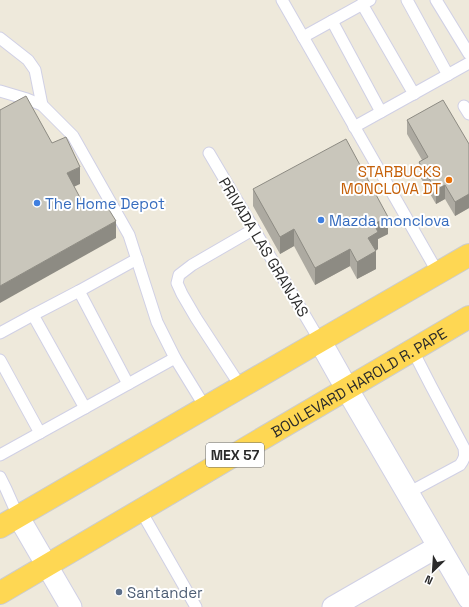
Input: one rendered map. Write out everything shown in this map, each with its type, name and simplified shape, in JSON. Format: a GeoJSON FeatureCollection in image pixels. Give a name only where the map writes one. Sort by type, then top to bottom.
{"type":"FeatureCollection","features":[{"type":"Feature","properties":{"kind":"highway"},"geometry":{"type":"LineString","coordinates":[[9,522],[469,255]]}},
{"type":"Feature","properties":{"kind":"highway","name":"BOULEVARD HAROLD R. PAPE"},"geometry":{"type":"LineString","coordinates":[[0,593],[469,317]]}},
{"type":"Feature","properties":{"kind":"street"},"geometry":{"type":"LineString","coordinates":[[320,341],[469,598]]}},
{"type":"Feature","properties":{"kind":"street"},"geometry":{"type":"LineString","coordinates":[[9,522],[47,566],[71,607]]}},
{"type":"Feature","properties":{"kind":"street"},"geometry":{"type":"LineString","coordinates":[[333,607],[439,546]]}},
{"type":"Feature","properties":{"kind":"lane"},"geometry":{"type":"LineString","coordinates":[[282,0],[438,273]]}},
{"type":"Feature","properties":{"kind":"lane"},"geometry":{"type":"LineString","coordinates":[[407,0],[448,75]]}},
{"type":"Feature","properties":{"kind":"lane"},"geometry":{"type":"LineString","coordinates":[[436,0],[469,54]]}},
{"type":"Feature","properties":{"kind":"lane"},"geometry":{"type":"LineString","coordinates":[[303,37],[366,2],[414,94]]}},
{"type":"Feature","properties":{"kind":"lane"},"geometry":{"type":"LineString","coordinates":[[332,21],[381,112]]}},
{"type":"Feature","properties":{"kind":"lane"},"geometry":{"type":"LineString","coordinates":[[0,38],[28,60],[35,70],[42,106]]}},
{"type":"Feature","properties":{"kind":"lane"},"geometry":{"type":"LineString","coordinates":[[354,127],[469,63]]}},
{"type":"Feature","properties":{"kind":"lane"},"geometry":{"type":"LineString","coordinates":[[0,91],[27,99],[42,106],[73,136],[129,235],[157,322],[205,407]]}},
{"type":"Feature","properties":{"kind":"lane","name":"PRIVADA LAS GRANJAS"},"geometry":{"type":"LineString","coordinates":[[209,153],[320,341]]}},
{"type":"Feature","properties":{"kind":"lane"},"geometry":{"type":"LineString","coordinates":[[241,387],[196,318],[177,283],[179,275],[192,265],[254,229]]}},
{"type":"Feature","properties":{"kind":"lane"},"geometry":{"type":"LineString","coordinates":[[0,333],[137,259]]}},
{"type":"Feature","properties":{"kind":"lane"},"geometry":{"type":"LineString","coordinates":[[79,291],[128,384]]}},
{"type":"Feature","properties":{"kind":"lane"},"geometry":{"type":"LineString","coordinates":[[33,315],[85,408]]}},
{"type":"Feature","properties":{"kind":"lane"},"geometry":{"type":"LineString","coordinates":[[408,493],[460,465],[465,456],[464,448],[413,350]]}},
{"type":"Feature","properties":{"kind":"lane"},"geometry":{"type":"LineString","coordinates":[[0,455],[176,358]]}},
{"type":"Feature","properties":{"kind":"lane"},"geometry":{"type":"LineString","coordinates":[[0,360],[40,432]]}},
{"type":"Feature","properties":{"kind":"lane"},"geometry":{"type":"LineString","coordinates":[[0,477],[6,488],[9,522]]}},
{"type":"Feature","properties":{"kind":"lane"},"geometry":{"type":"LineString","coordinates":[[141,511],[196,607]]}},
{"type":"Feature","properties":{"kind":"building","name":"The Home Depot"},"geometry":{"type":"Polygon","coordinates":[[[26,96],[52,143],[66,137],[80,167],[67,173],[86,209],[103,200],[116,221],[0,286],[0,110],[26,96]]]}},
{"type":"Feature","properties":{"kind":"building"},"geometry":{"type":"Polygon","coordinates":[[[443,100],[469,144],[469,194],[455,202],[445,185],[436,190],[419,162],[428,157],[407,120],[443,100]]]}},
{"type":"Feature","properties":{"kind":"building","name":"Mazda monclova"},"geometry":{"type":"Polygon","coordinates":[[[346,139],[388,217],[374,224],[378,232],[368,238],[376,251],[357,262],[350,249],[315,268],[294,229],[280,237],[253,189],[346,139]]]}},
{"type":"Feature","properties":{"kind":"place","name":"STARBUCKS MONCLOVA DT"},"geometry":{"type":"Point","coordinates":[449,180]}},
{"type":"Feature","properties":{"kind":"place","name":"The Home Depot"},"geometry":{"type":"Point","coordinates":[37,203]}},
{"type":"Feature","properties":{"kind":"place","name":"Mazda monclova"},"geometry":{"type":"Point","coordinates":[321,220]}},
{"type":"Feature","properties":{"kind":"place","name":"Santander"},"geometry":{"type":"Point","coordinates":[119,592]}}]}
